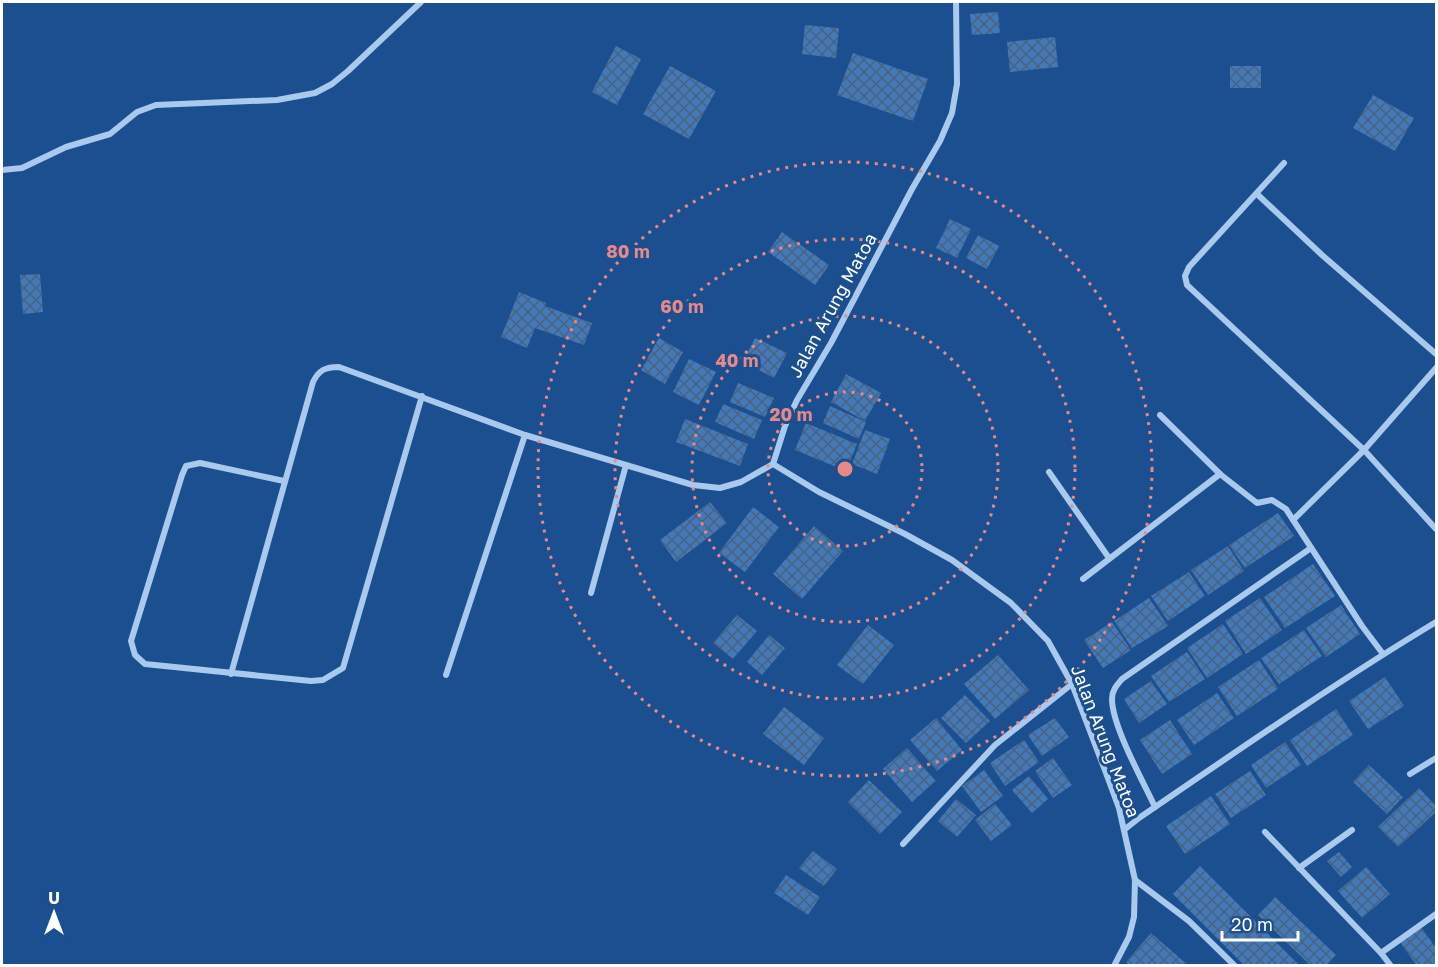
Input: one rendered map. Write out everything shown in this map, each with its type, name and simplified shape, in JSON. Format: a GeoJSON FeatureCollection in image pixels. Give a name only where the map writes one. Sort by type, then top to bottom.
{"type":"FeatureCollection","features":[{"type":"Feature","properties":{"kind":"street"},"geometry":{"type":"LineString","coordinates":[[2,170],[22,168],[66,147],[110,135],[137,112],[156,105],[277,100],[315,93],[332,84],[348,71],[421,2]]}},
{"type":"Feature","properties":{"kind":"street","name":"Jalan Arung Matoa"},"geometry":{"type":"LineString","coordinates":[[956,2],[958,59],[952,113],[940,141],[912,189],[837,333],[796,399],[773,464],[819,492],[952,560],[1011,603],[1048,641],[1072,684],[1110,782],[1135,879],[1134,917],[1128,937],[1114,966]]}},
{"type":"Feature","properties":{"kind":"street"},"geometry":{"type":"LineString","coordinates":[[1284,163],[1189,267],[1185,276],[1187,285],[1364,450],[1437,529]]}},
{"type":"Feature","properties":{"kind":"street"},"geometry":{"type":"LineString","coordinates":[[1257,194],[1322,255],[1437,354]]}},
{"type":"Feature","properties":{"kind":"street"},"geometry":{"type":"LineString","coordinates":[[231,674],[313,382],[318,373],[328,367],[339,367],[525,435],[693,485],[720,488],[741,482],[773,464]]}},
{"type":"Feature","properties":{"kind":"street"},"geometry":{"type":"LineString","coordinates":[[1293,520],[1364,450],[1437,368]]}},
{"type":"Feature","properties":{"kind":"street"},"geometry":{"type":"LineString","coordinates":[[284,480],[200,463],[186,466],[131,641],[135,655],[145,664],[231,674],[323,680],[343,668],[422,396]]}},
{"type":"Feature","properties":{"kind":"street"},"geometry":{"type":"LineString","coordinates":[[1160,415],[1220,474],[1257,502],[1267,500],[1277,502],[1286,509],[1362,626],[1383,654]]}},
{"type":"Feature","properties":{"kind":"street"},"geometry":{"type":"LineString","coordinates":[[446,675],[525,435]]}},
{"type":"Feature","properties":{"kind":"street"},"geometry":{"type":"LineString","coordinates":[[591,593],[626,465]]}},
{"type":"Feature","properties":{"kind":"street"},"geometry":{"type":"LineString","coordinates":[[1049,472],[1109,558]]}},
{"type":"Feature","properties":{"kind":"street"},"geometry":{"type":"LineString","coordinates":[[1083,579],[1220,474]]}},
{"type":"Feature","properties":{"kind":"street"},"geometry":{"type":"LineString","coordinates":[[1155,807],[1129,753],[1114,713],[1112,700],[1115,686],[1131,672],[1311,548]]}},
{"type":"Feature","properties":{"kind":"street"},"geometry":{"type":"LineString","coordinates":[[1124,830],[1383,654],[1437,622]]}},
{"type":"Feature","properties":{"kind":"street"},"geometry":{"type":"LineString","coordinates":[[903,844],[995,745],[1072,684]]}},
{"type":"Feature","properties":{"kind":"street"},"geometry":{"type":"LineString","coordinates":[[1410,774],[1437,758]]}},
{"type":"Feature","properties":{"kind":"street"},"geometry":{"type":"LineString","coordinates":[[1299,868],[1352,830]]}},
{"type":"Feature","properties":{"kind":"street"},"geometry":{"type":"LineString","coordinates":[[1265,832],[1382,953],[1391,966]]}},
{"type":"Feature","properties":{"kind":"street"},"geometry":{"type":"LineString","coordinates":[[1135,879],[1189,921],[1235,966]]}},
{"type":"Feature","properties":{"kind":"street"},"geometry":{"type":"LineString","coordinates":[[1382,953],[1437,914]]}},
{"type":"Feature","properties":{"kind":"building"},"geometry":{"type":"Polygon","coordinates":[[[998,12],[1000,33],[972,35],[970,14],[998,12]]]}},
{"type":"Feature","properties":{"kind":"building"},"geometry":{"type":"Polygon","coordinates":[[[805,25],[839,28],[836,58],[802,54],[805,25]]]}},
{"type":"Feature","properties":{"kind":"building"},"geometry":{"type":"Polygon","coordinates":[[[1055,37],[1058,67],[1010,72],[1007,42],[1055,37]]]}},
{"type":"Feature","properties":{"kind":"building"},"geometry":{"type":"Polygon","coordinates":[[[616,46],[641,59],[617,105],[592,92],[616,46]]]}},
{"type":"Feature","properties":{"kind":"building"},"geometry":{"type":"Polygon","coordinates":[[[853,53],[928,79],[913,121],[837,95],[853,53]]]}},
{"type":"Feature","properties":{"kind":"building"},"geometry":{"type":"Polygon","coordinates":[[[670,66],[716,91],[689,139],[643,114],[670,66]]]}},
{"type":"Feature","properties":{"kind":"building"},"geometry":{"type":"Polygon","coordinates":[[[1230,66],[1261,66],[1261,88],[1230,88],[1230,66]]]}},
{"type":"Feature","properties":{"kind":"building"},"geometry":{"type":"Polygon","coordinates":[[[1373,95],[1414,118],[1395,151],[1353,128],[1373,95]]]}},
{"type":"Feature","properties":{"kind":"building"},"geometry":{"type":"Polygon","coordinates":[[[950,219],[971,229],[957,258],[936,248],[950,219]]]}},
{"type":"Feature","properties":{"kind":"building"},"geometry":{"type":"Polygon","coordinates":[[[782,232],[829,265],[815,285],[768,252],[782,232]]]}},
{"type":"Feature","properties":{"kind":"building"},"geometry":{"type":"Polygon","coordinates":[[[978,235],[999,246],[987,269],[966,258],[978,235]]]}},
{"type":"Feature","properties":{"kind":"building"},"geometry":{"type":"Polygon","coordinates":[[[40,274],[43,312],[23,314],[20,275],[40,274]]]}},
{"type":"Feature","properties":{"kind":"building"},"geometry":{"type":"Polygon","coordinates":[[[519,292],[546,303],[545,306],[592,323],[584,345],[535,328],[527,348],[501,337],[519,292]]]}},
{"type":"Feature","properties":{"kind":"building"},"geometry":{"type":"Polygon","coordinates":[[[659,338],[683,352],[665,384],[641,370],[659,338]]]}},
{"type":"Feature","properties":{"kind":"building"},"geometry":{"type":"Polygon","coordinates":[[[755,338],[787,353],[774,378],[743,362],[755,338]]]}},
{"type":"Feature","properties":{"kind":"building"},"geometry":{"type":"Polygon","coordinates":[[[689,359],[716,372],[699,405],[673,392],[689,359]]]}},
{"type":"Feature","properties":{"kind":"building"},"geometry":{"type":"Polygon","coordinates":[[[846,374],[881,393],[865,421],[831,402],[846,374]]]}},
{"type":"Feature","properties":{"kind":"building"},"geometry":{"type":"Polygon","coordinates":[[[738,383],[774,398],[765,417],[730,402],[738,383]]]}},
{"type":"Feature","properties":{"kind":"building"},"geometry":{"type":"Polygon","coordinates":[[[723,404],[762,420],[754,439],[715,422],[723,404]]]}},
{"type":"Feature","properties":{"kind":"building"},"geometry":{"type":"Polygon","coordinates":[[[830,406],[866,422],[859,439],[823,423],[830,406]]]}},
{"type":"Feature","properties":{"kind":"building"},"geometry":{"type":"Polygon","coordinates":[[[685,419],[748,444],[740,466],[676,442],[685,419]]]}},
{"type":"Feature","properties":{"kind":"building"},"geometry":{"type":"Polygon","coordinates":[[[806,423],[857,444],[846,471],[795,450],[806,423]]]}},
{"type":"Feature","properties":{"kind":"building"},"geometry":{"type":"Polygon","coordinates":[[[865,430],[890,439],[877,474],[852,464],[865,430]]]}},
{"type":"Feature","properties":{"kind":"building"},"geometry":{"type":"Polygon","coordinates":[[[710,502],[727,523],[676,562],[660,540],[710,502]]]}},
{"type":"Feature","properties":{"kind":"building"},"geometry":{"type":"Polygon","coordinates":[[[753,507],[779,527],[745,572],[719,553],[753,507]]]}},
{"type":"Feature","properties":{"kind":"building"},"geometry":{"type":"Polygon","coordinates":[[[1278,513],[1294,536],[1245,568],[1229,545],[1278,513]]]}},
{"type":"Feature","properties":{"kind":"building"},"geometry":{"type":"Polygon","coordinates":[[[814,526],[843,551],[802,599],[773,574],[814,526]]]}},
{"type":"Feature","properties":{"kind":"building"},"geometry":{"type":"Polygon","coordinates":[[[1228,546],[1244,571],[1208,595],[1191,570],[1228,546]]]}},
{"type":"Feature","properties":{"kind":"building"},"geometry":{"type":"Polygon","coordinates":[[[1313,564],[1335,596],[1285,628],[1264,597],[1313,564]]]}},
{"type":"Feature","properties":{"kind":"building"},"geometry":{"type":"Polygon","coordinates":[[[1189,572],[1205,596],[1168,621],[1151,596],[1189,572]]]}},
{"type":"Feature","properties":{"kind":"building"},"geometry":{"type":"Polygon","coordinates":[[[1149,598],[1168,626],[1132,648],[1114,621],[1149,598]]]}},
{"type":"Feature","properties":{"kind":"building"},"geometry":{"type":"Polygon","coordinates":[[[1260,598],[1282,630],[1246,654],[1225,621],[1260,598]]]}},
{"type":"Feature","properties":{"kind":"building"},"geometry":{"type":"Polygon","coordinates":[[[1341,605],[1360,634],[1326,657],[1306,628],[1341,605]]]}},
{"type":"Feature","properties":{"kind":"building"},"geometry":{"type":"Polygon","coordinates":[[[737,615],[757,631],[733,659],[713,643],[737,615]]]}},
{"type":"Feature","properties":{"kind":"building"},"geometry":{"type":"Polygon","coordinates":[[[1112,622],[1131,650],[1103,668],[1084,640],[1112,622]]]}},
{"type":"Feature","properties":{"kind":"building"},"geometry":{"type":"Polygon","coordinates":[[[1223,624],[1243,654],[1207,678],[1187,648],[1223,624]]]}},
{"type":"Feature","properties":{"kind":"building"},"geometry":{"type":"Polygon","coordinates":[[[868,625],[894,645],[863,684],[837,665],[868,625]]]}},
{"type":"Feature","properties":{"kind":"building"},"geometry":{"type":"Polygon","coordinates":[[[1304,630],[1322,656],[1279,684],[1261,658],[1304,630]]]}},
{"type":"Feature","properties":{"kind":"building"},"geometry":{"type":"Polygon","coordinates":[[[769,635],[785,648],[762,675],[747,662],[769,635]]]}},
{"type":"Feature","properties":{"kind":"building"},"geometry":{"type":"Polygon","coordinates":[[[1187,652],[1205,679],[1169,702],[1151,676],[1187,652]]]}},
{"type":"Feature","properties":{"kind":"building"},"geometry":{"type":"Polygon","coordinates":[[[998,655],[1029,690],[995,719],[964,684],[998,655]]]}},
{"type":"Feature","properties":{"kind":"building"},"geometry":{"type":"Polygon","coordinates":[[[1259,660],[1278,689],[1237,716],[1218,687],[1259,660]]]}},
{"type":"Feature","properties":{"kind":"building"},"geometry":{"type":"Polygon","coordinates":[[[1385,677],[1404,706],[1368,729],[1349,701],[1385,677]]]}},
{"type":"Feature","properties":{"kind":"building"},"geometry":{"type":"Polygon","coordinates":[[[1151,681],[1167,704],[1139,723],[1124,699],[1151,681]]]}},
{"type":"Feature","properties":{"kind":"building"},"geometry":{"type":"Polygon","coordinates":[[[1217,693],[1234,718],[1194,745],[1177,720],[1217,693]]]}},
{"type":"Feature","properties":{"kind":"building"},"geometry":{"type":"Polygon","coordinates":[[[965,695],[990,721],[966,743],[941,718],[965,695]]]}},
{"type":"Feature","properties":{"kind":"building"},"geometry":{"type":"Polygon","coordinates":[[[784,707],[824,738],[804,765],[763,734],[784,707]]]}},
{"type":"Feature","properties":{"kind":"building"},"geometry":{"type":"Polygon","coordinates":[[[1336,709],[1353,735],[1307,766],[1290,740],[1336,709]]]}},
{"type":"Feature","properties":{"kind":"building"},"geometry":{"type":"Polygon","coordinates":[[[936,718],[962,750],[937,771],[910,740],[936,718]]]}},
{"type":"Feature","properties":{"kind":"building"},"geometry":{"type":"Polygon","coordinates":[[[1055,718],[1069,737],[1042,756],[1028,735],[1055,718]]]}},
{"type":"Feature","properties":{"kind":"building"},"geometry":{"type":"Polygon","coordinates":[[[1170,720],[1192,754],[1162,774],[1140,740],[1170,720]]]}},
{"type":"Feature","properties":{"kind":"building"},"geometry":{"type":"Polygon","coordinates":[[[1024,740],[1039,762],[1005,786],[990,763],[1024,740]]]}},
{"type":"Feature","properties":{"kind":"building"},"geometry":{"type":"Polygon","coordinates":[[[1285,742],[1301,765],[1266,788],[1251,765],[1285,742]]]}},
{"type":"Feature","properties":{"kind":"building"},"geometry":{"type":"Polygon","coordinates":[[[907,748],[936,781],[912,802],[883,769],[907,748]]]}},
{"type":"Feature","properties":{"kind":"building"},"geometry":{"type":"Polygon","coordinates":[[[1053,758],[1072,785],[1053,798],[1035,771],[1053,758]]]}},
{"type":"Feature","properties":{"kind":"building"},"geometry":{"type":"Polygon","coordinates":[[[1369,765],[1403,797],[1387,814],[1353,782],[1369,765]]]}},
{"type":"Feature","properties":{"kind":"building"},"geometry":{"type":"Polygon","coordinates":[[[984,770],[1003,796],[981,812],[962,786],[984,770]]]}},
{"type":"Feature","properties":{"kind":"building"},"geometry":{"type":"Polygon","coordinates":[[[1250,771],[1266,795],[1231,818],[1215,794],[1250,771]]]}},
{"type":"Feature","properties":{"kind":"building"},"geometry":{"type":"Polygon","coordinates":[[[1029,776],[1048,799],[1032,813],[1012,790],[1029,776]]]}},
{"type":"Feature","properties":{"kind":"building"},"geometry":{"type":"Polygon","coordinates":[[[869,780],[902,812],[880,834],[848,802],[869,780]]]}},
{"type":"Feature","properties":{"kind":"building"},"geometry":{"type":"Polygon","coordinates":[[[1419,788],[1436,806],[1436,812],[1398,847],[1378,827],[1419,788]]]}},
{"type":"Feature","properties":{"kind":"building"},"geometry":{"type":"Polygon","coordinates":[[[1211,796],[1230,824],[1185,854],[1166,826],[1211,796]]]}},
{"type":"Feature","properties":{"kind":"building"},"geometry":{"type":"Polygon","coordinates":[[[956,799],[976,815],[957,837],[938,821],[956,799]]]}},
{"type":"Feature","properties":{"kind":"building"},"geometry":{"type":"Polygon","coordinates":[[[995,804],[1012,825],[991,841],[975,820],[995,804]]]}},
{"type":"Feature","properties":{"kind":"building"},"geometry":{"type":"Polygon","coordinates":[[[813,851],[837,869],[824,886],[799,868],[813,851]]]}},
{"type":"Feature","properties":{"kind":"building"},"geometry":{"type":"Polygon","coordinates":[[[1339,852],[1352,867],[1341,877],[1327,861],[1339,852]]]}},
{"type":"Feature","properties":{"kind":"building"},"geometry":{"type":"Polygon","coordinates":[[[1200,866],[1300,966],[1245,966],[1173,894],[1200,866]]]}},
{"type":"Feature","properties":{"kind":"building"},"geometry":{"type":"Polygon","coordinates":[[[1366,867],[1390,894],[1362,918],[1338,891],[1366,867]]]}},
{"type":"Feature","properties":{"kind":"building"},"geometry":{"type":"Polygon","coordinates":[[[786,875],[820,897],[808,915],[774,893],[786,875]]]}},
{"type":"Feature","properties":{"kind":"building"},"geometry":{"type":"Polygon","coordinates":[[[1275,897],[1336,955],[1326,966],[1311,966],[1258,915],[1275,897]]]}},
{"type":"Feature","properties":{"kind":"building"},"geometry":{"type":"Polygon","coordinates":[[[1421,927],[1436,948],[1436,966],[1417,966],[1400,942],[1421,927]]]}},
{"type":"Feature","properties":{"kind":"building"},"geometry":{"type":"Polygon","coordinates":[[[1151,933],[1189,966],[1130,966],[1126,962],[1151,933]]]}}]}
